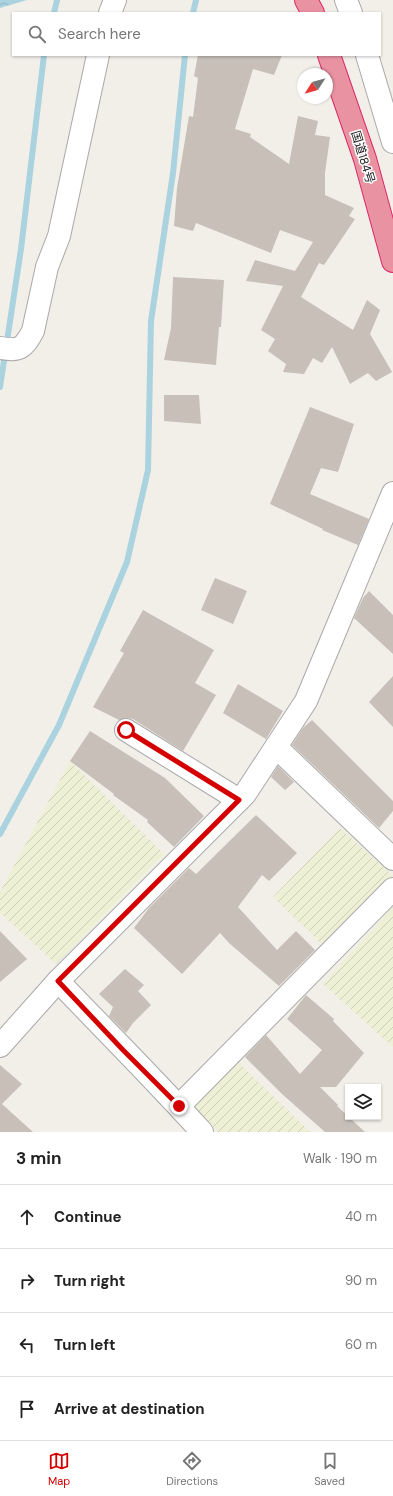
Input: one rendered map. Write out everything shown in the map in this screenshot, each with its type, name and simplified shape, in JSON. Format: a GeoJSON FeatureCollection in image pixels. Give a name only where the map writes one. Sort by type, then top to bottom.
{"type":"FeatureCollection","features":[{"type":"Feature","properties":{"kind":"highway"},"geometry":{"type":"LineString","coordinates":[[306,0],[312,12]]}},
{"type":"Feature","properties":{"kind":"highway","name":"国道184号"},"geometry":{"type":"LineString","coordinates":[[329,56],[365,159],[393,261]]}},
{"type":"Feature","properties":{"kind":"street"},"geometry":{"type":"LineString","coordinates":[[110,12],[115,0]]}},
{"type":"Feature","properties":{"kind":"street"},"geometry":{"type":"LineString","coordinates":[[346,0],[351,12]]}},
{"type":"Feature","properties":{"kind":"street"},"geometry":{"type":"LineString","coordinates":[[7,349],[22,346],[28,340],[33,331],[47,267],[59,236],[98,56]]}},
{"type":"Feature","properties":{"kind":"street"},"geometry":{"type":"LineString","coordinates":[[367,56],[393,142]]}},
{"type":"Feature","properties":{"kind":"street"},"geometry":{"type":"LineString","coordinates":[[0,1046],[58,981],[245,794],[306,701],[393,493]]}},
{"type":"Feature","properties":{"kind":"street"},"geometry":{"type":"LineString","coordinates":[[126,730],[239,800]]}},
{"type":"Feature","properties":{"kind":"street"},"geometry":{"type":"LineString","coordinates":[[276,747],[393,859]]}},
{"type":"Feature","properties":{"kind":"street"},"geometry":{"type":"LineString","coordinates":[[58,981],[123,1050],[187,1122],[393,889]]}},
{"type":"Feature","properties":{"kind":"green space"},"geometry":{"type":"Polygon","coordinates":[[[70,761],[164,854],[56,964],[0,913],[0,892],[70,761]]]}},
{"type":"Feature","properties":{"kind":"green space"},"geometry":{"type":"Polygon","coordinates":[[[340,828],[393,876],[324,946],[273,897],[340,828]]]}},
{"type":"Feature","properties":{"kind":"green space"},"geometry":{"type":"Polygon","coordinates":[[[393,907],[393,1047],[323,984],[393,907]]]}},
{"type":"Feature","properties":{"kind":"green space"},"geometry":{"type":"Polygon","coordinates":[[[239,1063],[310,1132],[218,1132],[195,1106],[239,1063]]]}},
{"type":"Feature","properties":{"kind":"water"},"geometry":{"type":"Polygon","coordinates":[[[0,0],[27,0],[0,8],[0,0]]]}},
{"type":"Feature","properties":{"kind":"building"},"geometry":{"type":"Polygon","coordinates":[[[198,56],[282,56],[274,75],[253,69],[235,129],[251,134],[250,137],[289,164],[298,116],[318,121],[315,135],[330,137],[325,173],[325,195],[354,208],[349,216],[355,219],[324,265],[319,263],[301,297],[353,330],[367,300],[380,310],[370,334],[392,372],[376,381],[368,373],[350,384],[332,347],[322,363],[313,358],[304,374],[283,372],[286,364],[268,351],[275,339],[261,330],[283,286],[246,281],[255,260],[295,271],[313,242],[280,230],[271,253],[196,223],[193,231],[174,226],[177,188],[189,116],[193,117],[198,78],[194,76],[198,56]]]}},
{"type":"Feature","properties":{"kind":"building"},"geometry":{"type":"Polygon","coordinates":[[[173,277],[224,280],[221,327],[219,327],[216,365],[164,360],[171,328],[173,277]]]}},
{"type":"Feature","properties":{"kind":"building"},"geometry":{"type":"Polygon","coordinates":[[[164,395],[199,395],[201,424],[164,421],[164,395]]]}},
{"type":"Feature","properties":{"kind":"building"},"geometry":{"type":"Polygon","coordinates":[[[310,407],[354,424],[338,472],[321,468],[310,494],[369,519],[358,545],[322,530],[323,529],[270,504],[310,407]]]}},
{"type":"Feature","properties":{"kind":"building"},"geometry":{"type":"Polygon","coordinates":[[[215,578],[247,591],[233,624],[201,610],[215,578]]]}},
{"type":"Feature","properties":{"kind":"building"},"geometry":{"type":"Polygon","coordinates":[[[369,591],[393,615],[393,654],[354,618],[363,598],[369,591]]]}},
{"type":"Feature","properties":{"kind":"building"},"geometry":{"type":"Polygon","coordinates":[[[143,610],[214,650],[195,683],[216,695],[183,751],[133,719],[126,718],[119,720],[93,707],[124,653],[120,651],[143,610]]]}},
{"type":"Feature","properties":{"kind":"building"},"geometry":{"type":"Polygon","coordinates":[[[393,676],[393,727],[369,702],[393,676]]]}},
{"type":"Feature","properties":{"kind":"building"},"geometry":{"type":"Polygon","coordinates":[[[238,684],[283,711],[266,739],[223,713],[238,684]]]}},
{"type":"Feature","properties":{"kind":"building"},"geometry":{"type":"Polygon","coordinates":[[[312,720],[393,801],[393,811],[379,828],[292,745],[303,728],[312,720]]]}},
{"type":"Feature","properties":{"kind":"building"},"geometry":{"type":"Polygon","coordinates":[[[90,731],[165,778],[204,816],[174,847],[147,822],[148,820],[70,761],[90,731]]]}},
{"type":"Feature","properties":{"kind":"building"},"geometry":{"type":"Polygon","coordinates":[[[278,766],[294,782],[285,790],[271,777],[278,766]]]}},
{"type":"Feature","properties":{"kind":"building"},"geometry":{"type":"Polygon","coordinates":[[[256,815],[297,853],[269,881],[262,875],[238,907],[277,950],[296,931],[315,950],[279,986],[229,943],[220,933],[182,974],[134,928],[149,908],[189,868],[196,874],[256,815]]]}},
{"type":"Feature","properties":{"kind":"building"},"geometry":{"type":"Polygon","coordinates":[[[0,931],[27,959],[0,982],[0,931]]]}},
{"type":"Feature","properties":{"kind":"building"},"geometry":{"type":"Polygon","coordinates":[[[125,969],[144,985],[138,991],[151,1005],[133,1023],[126,1033],[109,1016],[113,1007],[99,994],[125,969]]]}},
{"type":"Feature","properties":{"kind":"building"},"geometry":{"type":"Polygon","coordinates":[[[306,995],[334,1019],[333,1021],[364,1053],[336,1087],[320,1087],[345,1113],[345,1120],[352,1120],[365,1132],[325,1132],[282,1094],[245,1057],[266,1035],[300,1074],[322,1050],[287,1019],[306,995]]]}},
{"type":"Feature","properties":{"kind":"building"},"geometry":{"type":"Polygon","coordinates":[[[0,1065],[22,1084],[2,1104],[33,1132],[0,1132],[0,1065]]]}},
{"type":"Feature","properties":{"kind":"waterway"},"geometry":{"type":"LineString","coordinates":[[54,12],[57,0]]}},
{"type":"Feature","properties":{"kind":"waterway"},"geometry":{"type":"LineString","coordinates":[[193,12],[196,0]]}},
{"type":"Feature","properties":{"kind":"waterway"},"geometry":{"type":"LineString","coordinates":[[0,387],[21,249],[44,56]]}},
{"type":"Feature","properties":{"kind":"waterway"},"geometry":{"type":"LineString","coordinates":[[0,834],[59,725],[127,562],[148,470],[151,321],[173,173],[185,56]]}},
{"type":"Feature","properties":{"kind":"route"},"geometry":{"type":"LineString","coordinates":[[126,730],[239,800],[58,981],[123,1050],[179,1106]]}}]}
